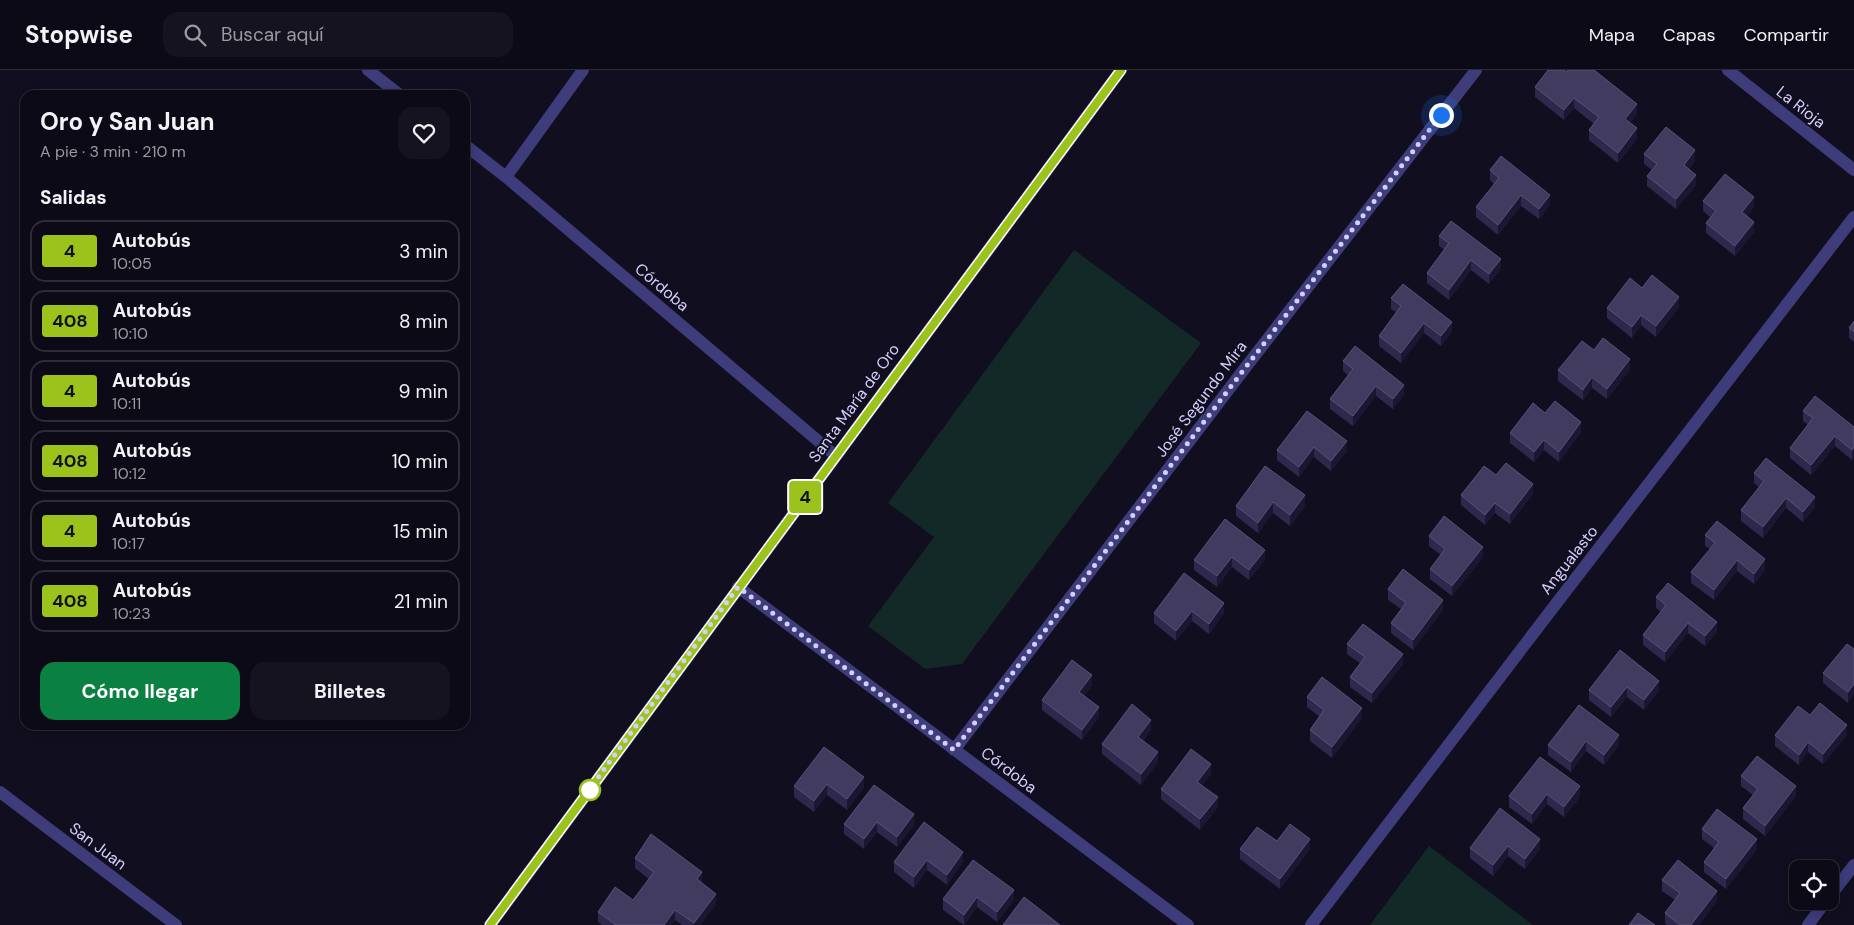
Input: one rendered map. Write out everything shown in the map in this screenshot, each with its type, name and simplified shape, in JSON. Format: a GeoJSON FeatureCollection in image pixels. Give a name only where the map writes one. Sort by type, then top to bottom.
{"type":"FeatureCollection","features":[{"type":"Feature","properties":{"kind":"street"},"geometry":{"type":"LineString","coordinates":[[368,70],[394,90]]}},
{"type":"Feature","properties":{"kind":"street"},"geometry":{"type":"LineString","coordinates":[[506,177],[583,70]]}},
{"type":"Feature","properties":{"kind":"street","name":"Santa María de Oro"},"geometry":{"type":"LineString","coordinates":[[490,925],[1121,70]]}},
{"type":"Feature","properties":{"kind":"street","name":"José Segundo Mira"},"geometry":{"type":"LineString","coordinates":[[954,750],[1242,372],[1476,70]]}},
{"type":"Feature","properties":{"kind":"street","name":"La Rioja"},"geometry":{"type":"LineString","coordinates":[[1728,70],[1854,170]]}},
{"type":"Feature","properties":{"kind":"street","name":"Córdoba"},"geometry":{"type":"LineString","coordinates":[[470,149],[506,177],[836,456]]}},
{"type":"Feature","properties":{"kind":"street","name":"Angualasto"},"geometry":{"type":"LineString","coordinates":[[1311,925],[1854,217]]}},
{"type":"Feature","properties":{"kind":"street","name":"Córdoba"},"geometry":{"type":"LineString","coordinates":[[738,587],[1188,925]]}},
{"type":"Feature","properties":{"kind":"street","name":"San Juan"},"geometry":{"type":"LineString","coordinates":[[0,792],[176,925]]}},
{"type":"Feature","properties":{"kind":"street"},"geometry":{"type":"LineString","coordinates":[[1839,884],[1854,865]]}},
{"type":"Feature","properties":{"kind":"street"},"geometry":{"type":"LineString","coordinates":[[1808,925],[1819,910]]}},
{"type":"Feature","properties":{"kind":"green space"},"geometry":{"type":"Polygon","coordinates":[[[1074,250],[1201,343],[962,664],[925,669],[868,626],[934,537],[888,503],[1074,250]]]}},
{"type":"Feature","properties":{"kind":"green space"},"geometry":{"type":"Polygon","coordinates":[[[1429,846],[1533,925],[1370,925],[1429,846]]]}},
{"type":"Feature","properties":{"kind":"building"},"geometry":{"type":"Polygon","coordinates":[[[1548,70],[1564,70],[1567,72],[1568,70],[1594,70],[1637,104],[1625,119],[1637,128],[1618,153],[1589,130],[1599,117],[1574,98],[1564,110],[1535,87],[1548,70]]]}},
{"type":"Feature","properties":{"kind":"building"},"geometry":{"type":"Polygon","coordinates":[[[1666,127],[1695,150],[1684,165],[1696,175],[1676,199],[1647,176],[1657,164],[1644,154],[1666,127]]]}},
{"type":"Feature","properties":{"kind":"building"},"geometry":{"type":"Polygon","coordinates":[[[1501,156],[1550,195],[1539,209],[1521,195],[1498,225],[1476,207],[1499,178],[1490,170],[1501,156]]]}},
{"type":"Feature","properties":{"kind":"building"},"geometry":{"type":"Polygon","coordinates":[[[1725,174],[1754,197],[1742,212],[1754,222],[1735,246],[1706,223],[1716,211],[1703,201],[1725,174]]]}},
{"type":"Feature","properties":{"kind":"building"},"geometry":{"type":"Polygon","coordinates":[[[1451,221],[1501,259],[1489,274],[1471,260],[1449,290],[1427,273],[1449,243],[1439,236],[1451,221]]]}},
{"type":"Feature","properties":{"kind":"building"},"geometry":{"type":"Polygon","coordinates":[[[1652,275],[1679,297],[1656,326],[1641,315],[1632,327],[1607,308],[1630,278],[1642,288],[1652,275]]]}},
{"type":"Feature","properties":{"kind":"building"},"geometry":{"type":"Polygon","coordinates":[[[1403,284],[1452,322],[1441,336],[1424,323],[1401,353],[1379,336],[1401,306],[1391,298],[1403,284]]]}},
{"type":"Feature","properties":{"kind":"building"},"geometry":{"type":"Polygon","coordinates":[[[1854,321],[1854,332],[1849,328],[1854,321]]]}},
{"type":"Feature","properties":{"kind":"building"},"geometry":{"type":"Polygon","coordinates":[[[1603,338],[1630,359],[1607,389],[1592,377],[1583,390],[1558,370],[1582,341],[1594,350],[1603,338]]]}},
{"type":"Feature","properties":{"kind":"building"},"geometry":{"type":"Polygon","coordinates":[[[1355,346],[1404,385],[1393,399],[1376,386],[1353,416],[1330,399],[1353,369],[1343,361],[1355,346]]]}},
{"type":"Feature","properties":{"kind":"building"},"geometry":{"type":"Polygon","coordinates":[[[1815,396],[1854,427],[1854,447],[1852,450],[1835,436],[1811,465],[1790,448],[1813,418],[1803,411],[1815,396]]]}},
{"type":"Feature","properties":{"kind":"building"},"geometry":{"type":"Polygon","coordinates":[[[1555,401],[1581,422],[1559,452],[1544,440],[1534,452],[1510,433],[1533,403],[1545,413],[1555,401]]]}},
{"type":"Feature","properties":{"kind":"building"},"geometry":{"type":"Polygon","coordinates":[[[1307,411],[1347,441],[1331,461],[1314,447],[1299,467],[1277,450],[1307,411]]]}},
{"type":"Feature","properties":{"kind":"building"},"geometry":{"type":"Polygon","coordinates":[[[1766,458],[1815,497],[1803,512],[1786,498],[1763,527],[1741,510],[1764,481],[1754,473],[1766,458]]]}},
{"type":"Feature","properties":{"kind":"building"},"geometry":{"type":"Polygon","coordinates":[[[1506,463],[1533,484],[1510,514],[1495,503],[1485,515],[1461,495],[1484,466],[1496,475],[1506,463]]]}},
{"type":"Feature","properties":{"kind":"building"},"geometry":{"type":"Polygon","coordinates":[[[1265,466],[1305,495],[1290,515],[1273,502],[1258,523],[1236,506],[1265,466]]]}},
{"type":"Feature","properties":{"kind":"building"},"geometry":{"type":"Polygon","coordinates":[[[1444,516],[1483,547],[1452,586],[1430,569],[1445,549],[1429,536],[1444,516]]]}},
{"type":"Feature","properties":{"kind":"building"},"geometry":{"type":"Polygon","coordinates":[[[1225,519],[1265,550],[1249,570],[1232,557],[1217,576],[1194,560],[1225,519]]]}},
{"type":"Feature","properties":{"kind":"building"},"geometry":{"type":"Polygon","coordinates":[[[1717,521],[1765,559],[1754,574],[1737,560],[1714,590],[1691,572],[1715,543],[1705,535],[1717,521]]]}},
{"type":"Feature","properties":{"kind":"building"},"geometry":{"type":"Polygon","coordinates":[[[1403,569],[1443,600],[1413,640],[1391,623],[1406,603],[1388,589],[1403,569]]]}},
{"type":"Feature","properties":{"kind":"building"},"geometry":{"type":"Polygon","coordinates":[[[1184,573],[1224,603],[1209,624],[1192,611],[1176,631],[1154,613],[1184,573]]]}},
{"type":"Feature","properties":{"kind":"building"},"geometry":{"type":"Polygon","coordinates":[[[1668,583],[1717,622],[1705,636],[1688,623],[1665,652],[1643,635],[1666,605],[1656,597],[1668,583]]]}},
{"type":"Feature","properties":{"kind":"building"},"geometry":{"type":"Polygon","coordinates":[[[1363,624],[1403,654],[1372,693],[1350,677],[1365,657],[1347,644],[1363,624]]]}},
{"type":"Feature","properties":{"kind":"building"},"geometry":{"type":"Polygon","coordinates":[[[1847,644],[1854,649],[1854,684],[1848,692],[1823,673],[1847,644]]]}},
{"type":"Feature","properties":{"kind":"building"},"geometry":{"type":"Polygon","coordinates":[[[1620,650],[1659,681],[1644,700],[1627,687],[1611,707],[1589,690],[1620,650]]]}},
{"type":"Feature","properties":{"kind":"building"},"geometry":{"type":"Polygon","coordinates":[[[1072,660],[1092,675],[1079,692],[1099,707],[1082,730],[1042,700],[1072,660]]]}},
{"type":"Feature","properties":{"kind":"building"},"geometry":{"type":"Polygon","coordinates":[[[1322,677],[1362,708],[1332,747],[1310,730],[1324,710],[1307,697],[1322,677]]]}},
{"type":"Feature","properties":{"kind":"building"},"geometry":{"type":"Polygon","coordinates":[[[1820,703],[1847,725],[1823,754],[1808,742],[1799,755],[1775,735],[1798,706],[1810,715],[1820,703]]]}},
{"type":"Feature","properties":{"kind":"building"},"geometry":{"type":"Polygon","coordinates":[[[1132,704],[1151,720],[1138,737],[1158,752],[1141,774],[1102,744],[1132,704]]]}},
{"type":"Feature","properties":{"kind":"building"},"geometry":{"type":"Polygon","coordinates":[[[1579,705],[1619,735],[1604,755],[1586,741],[1571,762],[1548,745],[1579,705]]]}},
{"type":"Feature","properties":{"kind":"building"},"geometry":{"type":"Polygon","coordinates":[[[824,747],[864,777],[847,799],[827,784],[814,801],[794,786],[824,747]]]}},
{"type":"Feature","properties":{"kind":"building"},"geometry":{"type":"Polygon","coordinates":[[[1191,749],[1211,764],[1197,782],[1218,797],[1200,819],[1161,789],[1191,749]]]}},
{"type":"Feature","properties":{"kind":"building"},"geometry":{"type":"Polygon","coordinates":[[[1757,756],[1796,786],[1765,826],[1743,808],[1758,789],[1741,776],[1757,756]]]}},
{"type":"Feature","properties":{"kind":"building"},"geometry":{"type":"Polygon","coordinates":[[[1540,757],[1580,786],[1564,807],[1547,794],[1532,814],[1509,796],[1540,757]]]}},
{"type":"Feature","properties":{"kind":"building"},"geometry":{"type":"Polygon","coordinates":[[[874,785],[914,814],[897,837],[877,822],[864,839],[844,824],[874,785]]]}},
{"type":"Feature","properties":{"kind":"building"},"geometry":{"type":"Polygon","coordinates":[[[1500,808],[1540,839],[1525,859],[1508,846],[1493,865],[1470,848],[1500,808]]]}},
{"type":"Feature","properties":{"kind":"building"},"geometry":{"type":"Polygon","coordinates":[[[1717,809],[1757,839],[1726,879],[1704,862],[1719,842],[1702,829],[1717,809]]]}},
{"type":"Feature","properties":{"kind":"building"},"geometry":{"type":"Polygon","coordinates":[[[924,822],[963,852],[947,875],[927,860],[914,877],[894,862],[924,822]]]}},
{"type":"Feature","properties":{"kind":"building"},"geometry":{"type":"Polygon","coordinates":[[[1290,824],[1310,839],[1280,879],[1240,849],[1257,827],[1277,841],[1290,824]]]}},
{"type":"Feature","properties":{"kind":"building"},"geometry":{"type":"Polygon","coordinates":[[[651,834],[702,872],[697,879],[716,894],[694,923],[675,910],[664,925],[616,925],[598,912],[615,887],[633,900],[654,872],[635,858],[651,834]]]}},
{"type":"Feature","properties":{"kind":"building"},"geometry":{"type":"Polygon","coordinates":[[[973,860],[1014,890],[997,912],[977,897],[964,915],[943,899],[973,860]]]}},
{"type":"Feature","properties":{"kind":"building"},"geometry":{"type":"Polygon","coordinates":[[[1678,860],[1717,891],[1691,925],[1680,925],[1665,913],[1680,893],[1662,880],[1678,860]]]}},
{"type":"Feature","properties":{"kind":"building"},"geometry":{"type":"Polygon","coordinates":[[[1024,897],[1060,925],[1003,925],[1024,897]]]}},
{"type":"Feature","properties":{"kind":"building"},"geometry":{"type":"Polygon","coordinates":[[[1638,913],[1655,925],[1629,925],[1638,913]]]}},
{"type":"Feature","properties":{"kind":"bus line","name":"4"},"geometry":{"type":"LineString","coordinates":[[490,925],[1121,70]]}},
{"type":"Feature","properties":{"kind":"route"},"geometry":{"type":"LineString","coordinates":[[590,790],[586,794],[738,587],[954,750],[1242,372],[1441,115]]}}]}
